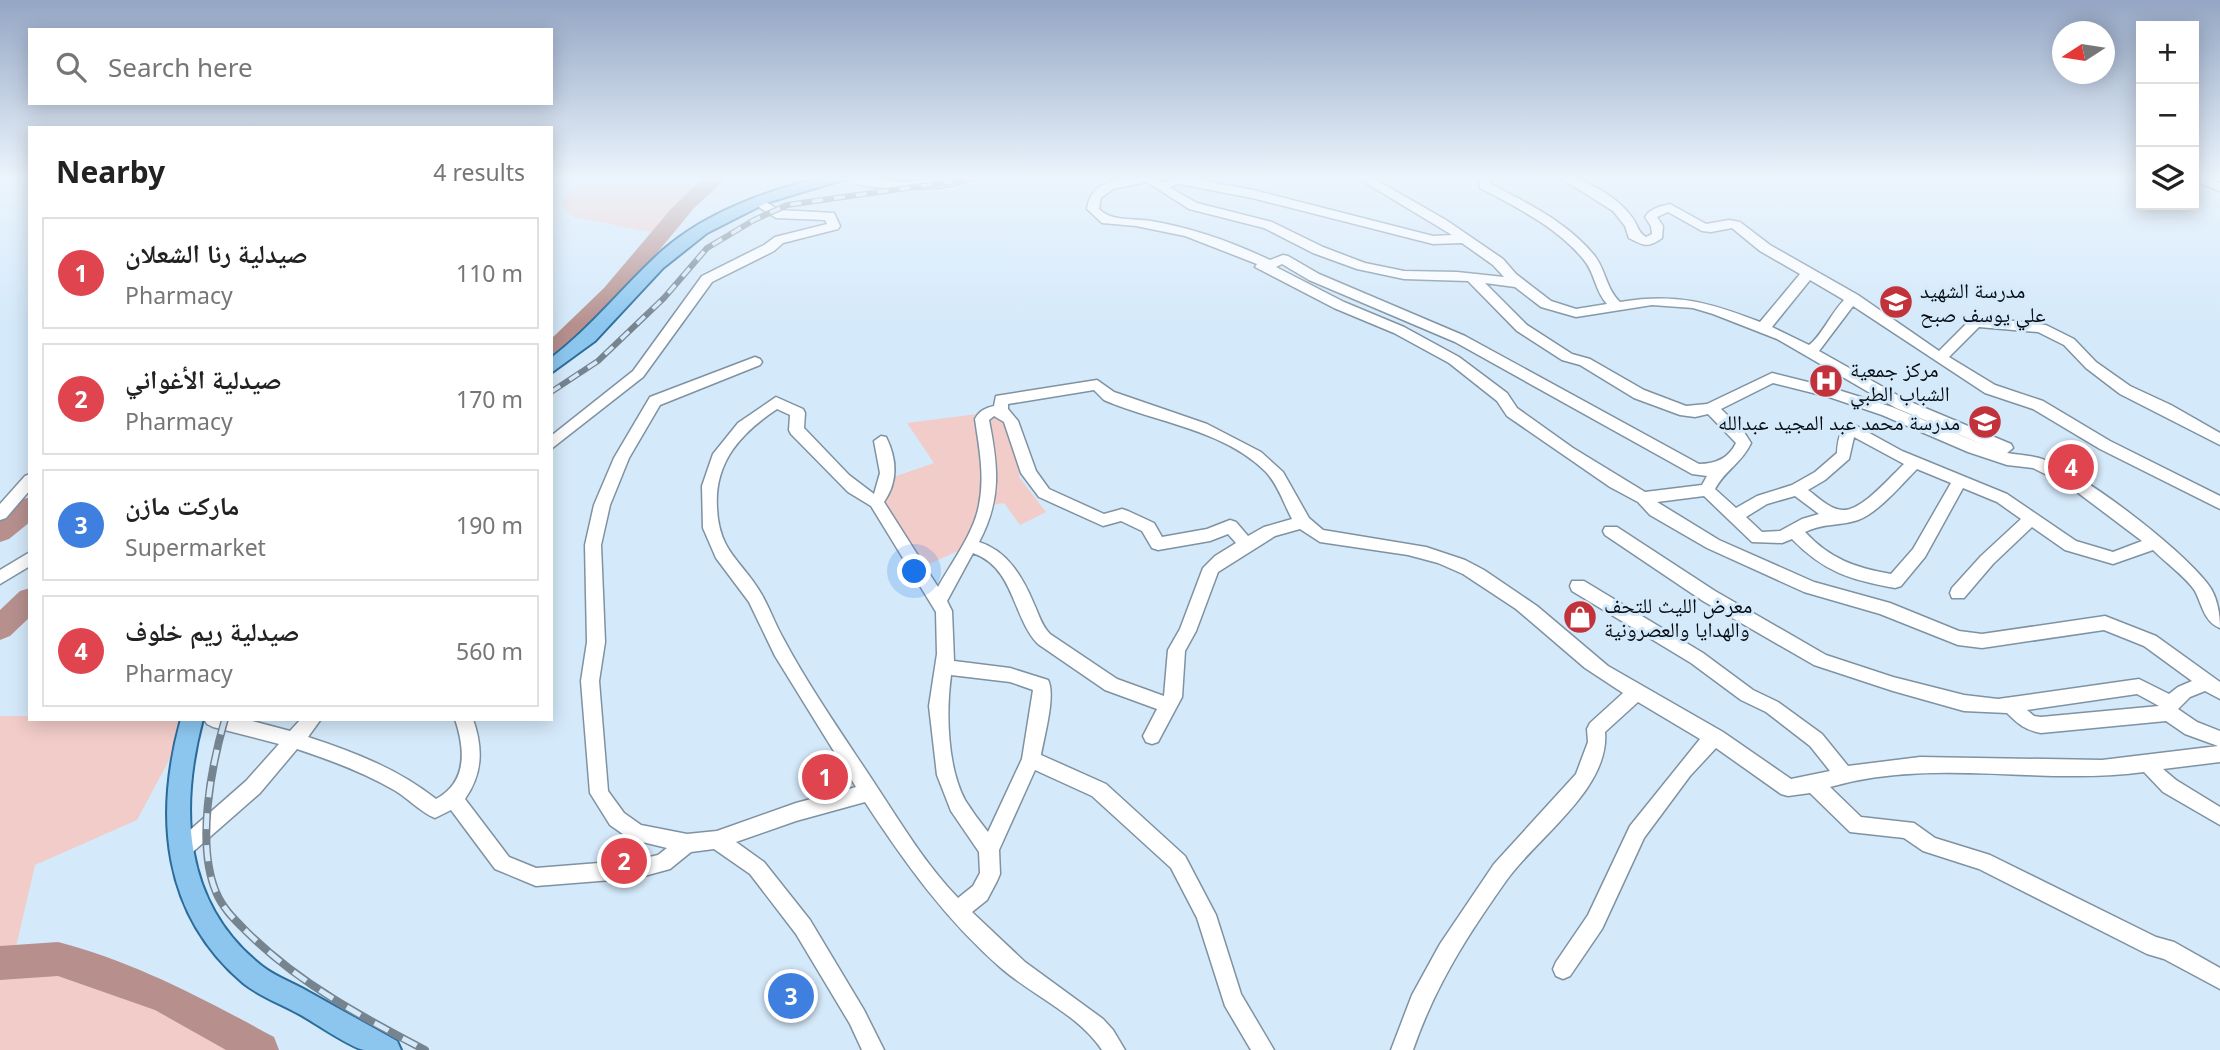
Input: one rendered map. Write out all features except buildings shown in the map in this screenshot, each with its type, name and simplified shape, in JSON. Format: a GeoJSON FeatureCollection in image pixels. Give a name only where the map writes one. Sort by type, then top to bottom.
{"type":"FeatureCollection","features":[{"type":"Feature","properties":{"kind":"main road"},"geometry":{"type":"LineString","coordinates":[[553,365],[589,336],[656,265],[682,243],[710,226]]}},
{"type":"Feature","properties":{"kind":"main road"},"geometry":{"type":"LineString","coordinates":[[191,721],[183,744],[175,811],[180,851],[194,902],[229,952],[252,974],[388,1050]]}},
{"type":"Feature","properties":{"kind":"street"},"geometry":{"type":"LineString","coordinates":[[553,442],[638,374],[707,279],[779,240],[834,226]]}},
{"type":"Feature","properties":{"kind":"street"},"geometry":{"type":"LineString","coordinates":[[1154,226],[1195,233],[1270,265]]}},
{"type":"Feature","properties":{"kind":"street"},"geometry":{"type":"LineString","coordinates":[[1270,226],[1318,250],[1363,266],[1404,275],[1472,278],[1513,285],[1518,283]]}},
{"type":"Feature","properties":{"kind":"street"},"geometry":{"type":"LineString","coordinates":[[1380,226],[1433,240],[1464,239]]}},
{"type":"Feature","properties":{"kind":"street"},"geometry":{"type":"LineString","coordinates":[[1446,226],[1498,262],[1518,283],[1546,304],[1562,310],[1576,313],[1652,301],[1694,304],[1764,327],[1811,350],[1862,384],[1891,399],[2074,482],[2156,543],[2220,604]]}},
{"type":"Feature","properties":{"kind":"street"},"geometry":{"type":"LineString","coordinates":[[1552,226],[1590,260],[1604,295],[1617,306]]}},
{"type":"Feature","properties":{"kind":"street"},"geometry":{"type":"LineString","coordinates":[[1632,226],[1633,235],[1647,243],[1656,239],[1657,226]]}},
{"type":"Feature","properties":{"kind":"street"},"geometry":{"type":"LineString","coordinates":[[1737,226],[1765,248],[1853,298],[1990,389],[2038,405],[2105,445],[2220,503]]}},
{"type":"Feature","properties":{"kind":"street"},"geometry":{"type":"LineString","coordinates":[[1711,408],[1744,443],[1738,455],[1717,470],[1697,470],[1460,339],[1314,277],[1283,259],[1261,267],[1279,273],[1339,305],[1399,330],[1454,360],[1502,397],[1512,412],[1615,483],[1643,498],[1656,511],[1725,550],[1810,587],[1884,608],[1958,638],[1982,640],[2105,623],[2150,641],[2213,687]]}},
{"type":"Feature","properties":{"kind":"street"},"geometry":{"type":"LineString","coordinates":[[1764,327],[1808,273]]}},
{"type":"Feature","properties":{"kind":"street"},"geometry":{"type":"LineString","coordinates":[[1472,278],[1522,328],[1567,358],[1585,362],[1639,394],[1685,411],[1695,412],[1711,408],[1772,378],[1832,393],[1887,411],[1984,452],[2036,463]]}},
{"type":"Feature","properties":{"kind":"street"},"geometry":{"type":"LineString","coordinates":[[1811,350],[1819,345],[1836,316],[1853,298]]}},
{"type":"Feature","properties":{"kind":"street"},"geometry":{"type":"LineString","coordinates":[[1940,358],[1975,323],[2040,328],[2069,342],[2091,365],[2124,390],[2166,409],[2220,440]]}},
{"type":"Feature","properties":{"kind":"street"},"geometry":{"type":"LineString","coordinates":[[755,362],[655,401],[622,458],[601,505],[593,545],[596,642],[590,681],[599,793],[617,819],[637,833],[687,843],[717,840],[796,812],[870,792]]}},
{"type":"Feature","properties":{"kind":"street"},"geometry":{"type":"LineString","coordinates":[[1001,411],[1001,400],[1097,386],[1109,396],[1125,403],[1222,436],[1242,446],[1271,468],[1281,481],[1300,523],[1320,536],[1431,555],[1465,568],[1532,612],[1608,676],[1717,738],[1788,788],[1814,784],[1844,774],[1928,764],[2103,768],[2220,754]]}},
{"type":"Feature","properties":{"kind":"street"},"geometry":{"type":"LineString","coordinates":[[989,850],[967,821],[951,792],[938,706],[947,639],[944,611],[939,600],[876,502],[862,496],[837,474],[817,447],[796,430],[798,413],[776,402],[750,420],[718,456],[710,477],[711,530],[717,547],[750,589],[769,629],[809,699],[923,873],[957,912],[1017,968],[1101,1031],[1114,1050]]}},
{"type":"Feature","properties":{"kind":"street"},"geometry":{"type":"LineString","coordinates":[[939,600],[969,546],[986,506],[989,459],[982,419],[989,412],[1001,411],[1012,421],[1029,473],[1044,493],[1055,500],[1103,520],[1122,515],[1148,527],[1158,544],[1210,535],[1230,526],[1247,544]]}},
{"type":"Feature","properties":{"kind":"street"},"geometry":{"type":"LineString","coordinates":[[1733,514],[1740,513],[1762,499],[1810,483],[1838,461],[1845,451],[1846,436],[1853,429],[1897,455],[2002,498],[2059,540],[2113,558],[2156,543]]}},
{"type":"Feature","properties":{"kind":"street"},"geometry":{"type":"LineString","coordinates":[[876,502],[884,494],[888,479],[887,460],[881,441]]}},
{"type":"Feature","properties":{"kind":"street"},"geometry":{"type":"LineString","coordinates":[[1643,498],[1707,490],[1758,538],[1773,540],[1808,523],[1855,515],[1866,508],[1914,462]]}},
{"type":"Feature","properties":{"kind":"street"},"geometry":{"type":"LineString","coordinates":[[1707,490],[1718,474],[1717,470]]}},
{"type":"Feature","properties":{"kind":"street"},"geometry":{"type":"LineString","coordinates":[[0,514],[28,482]]}},
{"type":"Feature","properties":{"kind":"street"},"geometry":{"type":"LineString","coordinates":[[1793,531],[1815,553],[1832,564],[1863,576],[1895,581],[1919,554],[1959,482]]}},
{"type":"Feature","properties":{"kind":"street"},"geometry":{"type":"LineString","coordinates":[[1797,489],[1824,510],[1839,516]]}},
{"type":"Feature","properties":{"kind":"street"},"geometry":{"type":"LineString","coordinates":[[1958,593],[1987,560],[2031,519]]}},
{"type":"Feature","properties":{"kind":"street"},"geometry":{"type":"LineString","coordinates":[[1152,736],[1173,696],[1177,650],[1188,631],[1204,580],[1211,568],[1220,559],[1270,531],[1300,523]]}},
{"type":"Feature","properties":{"kind":"street"},"geometry":{"type":"LineString","coordinates":[[1611,531],[1699,590],[1820,660],[1893,684],[1964,703],[2011,706],[2138,686],[2191,728],[2220,739]]}},
{"type":"Feature","properties":{"kind":"street"},"geometry":{"type":"LineString","coordinates":[[969,546],[979,547],[1004,566],[1037,631],[1058,652],[1118,688],[1155,698],[1168,706]]}},
{"type":"Feature","properties":{"kind":"street"},"geometry":{"type":"LineString","coordinates":[[0,578],[28,559]]}},
{"type":"Feature","properties":{"kind":"street"},"geometry":{"type":"LineString","coordinates":[[1578,586],[1697,658],[1747,695],[1772,707],[1816,740],[1844,774]]}},
{"type":"Feature","properties":{"kind":"street"},"geometry":{"type":"LineString","coordinates":[[2202,589],[2207,604],[2220,621]]}},
{"type":"Feature","properties":{"kind":"street"},"geometry":{"type":"LineString","coordinates":[[944,667],[1010,675],[1042,685],[1040,715],[1031,759],[989,850],[990,874],[980,892],[957,912]]}},
{"type":"Feature","properties":{"kind":"street"},"geometry":{"type":"LineString","coordinates":[[2011,706],[2029,723],[2042,725],[2170,709],[2185,692],[2213,687]]}},
{"type":"Feature","properties":{"kind":"street"},"geometry":{"type":"LineString","coordinates":[[1402,1050],[1419,1002],[1447,951],[1501,871],[1584,779],[1597,742],[1596,729],[1636,693]]}},
{"type":"Feature","properties":{"kind":"street"},"geometry":{"type":"LineString","coordinates":[[221,721],[293,740],[382,775],[402,785],[435,809],[454,799],[471,773],[469,733],[465,721]]}},
{"type":"Feature","properties":{"kind":"street"},"geometry":{"type":"LineString","coordinates":[[180,851],[253,786],[310,721]]}},
{"type":"Feature","properties":{"kind":"street"},"geometry":{"type":"LineString","coordinates":[[1563,969],[1595,922],[1637,832],[1684,770],[1705,746],[1717,738]]}},
{"type":"Feature","properties":{"kind":"street"},"geometry":{"type":"LineString","coordinates":[[1031,759],[1099,790],[1178,862],[1206,915],[1232,999],[1263,1050]]}},
{"type":"Feature","properties":{"kind":"street"},"geometry":{"type":"LineString","coordinates":[[2149,764],[2172,792],[2198,802],[2211,813],[2220,816]]}},
{"type":"Feature","properties":{"kind":"street"},"geometry":{"type":"LineString","coordinates":[[1814,784],[1857,826],[1908,830],[1930,845],[1983,861],[2154,947],[2167,949],[2220,979]]}},
{"type":"Feature","properties":{"kind":"street"},"geometry":{"type":"LineString","coordinates":[[454,799],[502,863],[537,877],[650,866],[663,863],[687,843]]}},
{"type":"Feature","properties":{"kind":"street"},"geometry":{"type":"LineString","coordinates":[[717,840],[757,868],[803,927],[857,1017],[873,1050]]}},
{"type":"Feature","properties":{"kind":"shaded area"},"geometry":{"type":"Polygon","coordinates":[[[620,226],[660,226],[656,233],[620,226]]]}},
{"type":"Feature","properties":{"kind":"shaded area"},"geometry":{"type":"Polygon","coordinates":[[[1001,411],[1018,445],[1019,477],[1046,512],[1020,525],[1004,503],[987,506],[969,546],[918,569],[876,502],[888,479],[934,463],[907,423],[1001,411]]]}},
{"type":"Feature","properties":{"kind":"shaded area"},"geometry":{"type":"Polygon","coordinates":[[[0,716],[28,716],[28,721],[190,721],[137,820],[35,865],[13,960],[58,959],[165,997],[272,1050],[0,1050],[0,716]]]}},
{"type":"Feature","properties":{"kind":"waterway"},"geometry":{"type":"LineString","coordinates":[[553,350],[612,293],[668,226]]}},
{"type":"Feature","properties":{"kind":"waterway"},"geometry":{"type":"LineString","coordinates":[[0,532],[28,509]]}},
{"type":"Feature","properties":{"kind":"waterway"},"geometry":{"type":"LineString","coordinates":[[0,628],[28,601]]}},
{"type":"Feature","properties":{"kind":"waterway"},"geometry":{"type":"LineString","coordinates":[[0,963],[58,959],[81,965],[165,997],[261,1050]]}},
{"type":"Feature","properties":{"kind":"railway"},"geometry":{"type":"LineString","coordinates":[[553,391],[598,361],[664,298],[707,248],[744,226]]}},
{"type":"Feature","properties":{"kind":"railway"},"geometry":{"type":"LineString","coordinates":[[225,721],[211,782],[206,829],[210,873],[222,904],[268,951],[310,984],[425,1050]]}},
{"type":"Feature","properties":{"kind":"place","name":"مدرسة الشهيد علي يوسف صبح"},"geometry":{"type":"Point","coordinates":[1896,302]}},
{"type":"Feature","properties":{"kind":"place","name":"مركز جمعية الشباب الطبي"},"geometry":{"type":"Point","coordinates":[1826,381]}},
{"type":"Feature","properties":{"kind":"place","name":"مدرسة محمد عبد المجيد عبدالله"},"geometry":{"type":"Point","coordinates":[1985,422]}},
{"type":"Feature","properties":{"kind":"place","name":"صيدلية ريم خلوف"},"geometry":{"type":"Point","coordinates":[2071,467]}},
{"type":"Feature","properties":{"kind":"place","name":"معرض الليث للتحف والهدايا والعصرونية"},"geometry":{"type":"Point","coordinates":[1580,617]}},
{"type":"Feature","properties":{"kind":"place","name":"صيدلية رنا الشعلان"},"geometry":{"type":"Point","coordinates":[825,777]}},
{"type":"Feature","properties":{"kind":"place","name":"صيدلية الأغواني"},"geometry":{"type":"Point","coordinates":[624,861]}},
{"type":"Feature","properties":{"kind":"place","name":"ماركت مازن"},"geometry":{"type":"Point","coordinates":[791,996]}}]}
